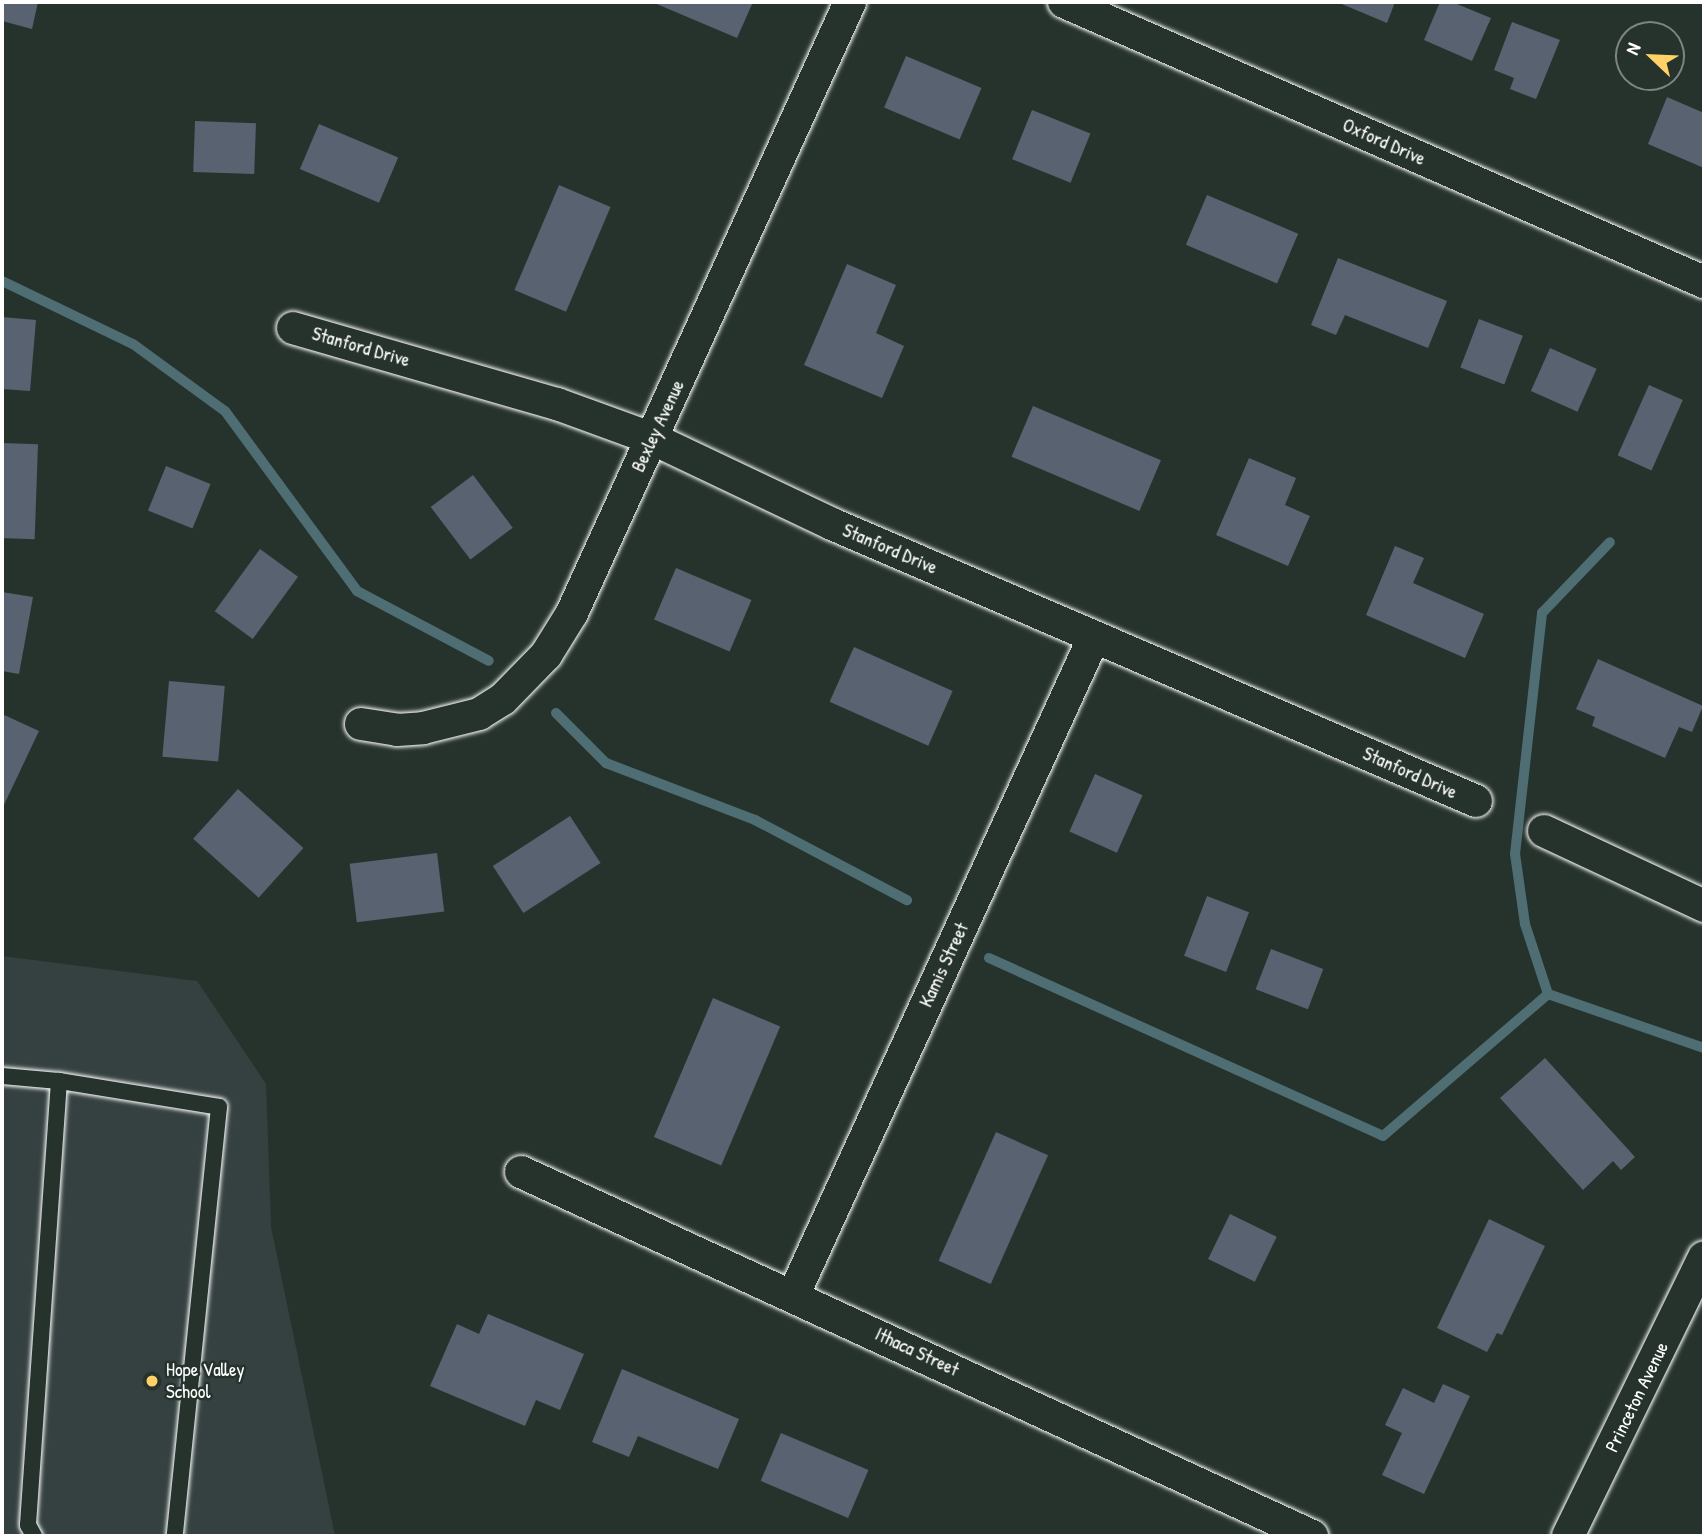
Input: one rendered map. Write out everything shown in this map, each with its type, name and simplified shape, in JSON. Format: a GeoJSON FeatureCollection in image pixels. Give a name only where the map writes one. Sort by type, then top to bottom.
{"type":"FeatureCollection","features":[{"type":"Feature","properties":{"kind":"street","name":"Bexley Avenue"},"geometry":{"type":"LineString","coordinates":[[361,724],[397,730],[452,723],[503,699],[527,678],[572,613],[850,2]]}},
{"type":"Feature","properties":{"kind":"street","name":"Oxford Drive"},"geometry":{"type":"LineString","coordinates":[[1064,2],[1704,282]]}},
{"type":"Feature","properties":{"kind":"street","name":"Stanford Drive"},"geometry":{"type":"LineString","coordinates":[[293,328],[557,404],[653,439],[832,524],[1476,801]]}},
{"type":"Feature","properties":{"kind":"street","name":"Kamis Street"},"geometry":{"type":"LineString","coordinates":[[794,1294],[1094,637]]}},
{"type":"Feature","properties":{"kind":"street"},"geometry":{"type":"LineString","coordinates":[[1545,831],[1704,906]]}},
{"type":"Feature","properties":{"kind":"street","name":"Ithaca Street"},"geometry":{"type":"LineString","coordinates":[[521,1172],[794,1294],[1312,1536]]}},
{"type":"Feature","properties":{"kind":"street","name":"Princeton Avenue"},"geometry":{"type":"LineString","coordinates":[[1568,1536],[1704,1257]]}},
{"type":"Feature","properties":{"kind":"lane"},"geometry":{"type":"LineString","coordinates":[[2,1076],[59,1081],[219,1107],[175,1536]]}},
{"type":"Feature","properties":{"kind":"lane"},"geometry":{"type":"LineString","coordinates":[[34,1536],[28,1525],[59,1081]]}},
{"type":"Feature","properties":{"kind":"shaded area","name":"Hope Valley School"},"geometry":{"type":"Polygon","coordinates":[[[2,956],[197,981],[266,1084],[271,1227],[335,1536],[2,1536],[2,956]]]}},
{"type":"Feature","properties":{"kind":"building"},"geometry":{"type":"Polygon","coordinates":[[[2,2],[38,2],[32,29],[2,21],[2,2]]]}},
{"type":"Feature","properties":{"kind":"building"},"geometry":{"type":"Polygon","coordinates":[[[652,2],[753,2],[737,38],[652,2]]]}},
{"type":"Feature","properties":{"kind":"building"},"geometry":{"type":"Polygon","coordinates":[[[1337,2],[1395,2],[1387,23],[1337,2]]]}},
{"type":"Feature","properties":{"kind":"building"},"geometry":{"type":"Polygon","coordinates":[[[1440,2],[1452,2],[1491,18],[1472,61],[1424,40],[1440,2]]]}},
{"type":"Feature","properties":{"kind":"building"},"geometry":{"type":"Polygon","coordinates":[[[1512,22],[1560,40],[1536,99],[1510,89],[1514,78],[1494,70],[1512,22]]]}},
{"type":"Feature","properties":{"kind":"building"},"geometry":{"type":"Polygon","coordinates":[[[906,56],[981,88],[960,140],[884,108],[906,56]]]}},
{"type":"Feature","properties":{"kind":"building"},"geometry":{"type":"Polygon","coordinates":[[[1667,97],[1704,113],[1704,168],[1648,144],[1667,97]]]}},
{"type":"Feature","properties":{"kind":"building"},"geometry":{"type":"Polygon","coordinates":[[[1032,110],[1090,134],[1071,183],[1012,159],[1032,110]]]}},
{"type":"Feature","properties":{"kind":"building"},"geometry":{"type":"Polygon","coordinates":[[[195,121],[256,123],[254,174],[193,172],[195,121]]]}},
{"type":"Feature","properties":{"kind":"building"},"geometry":{"type":"Polygon","coordinates":[[[319,124],[398,158],[379,203],[300,169],[319,124]]]}},
{"type":"Feature","properties":{"kind":"building"},"geometry":{"type":"Polygon","coordinates":[[[559,185],[611,207],[566,312],[514,290],[559,185]]]}},
{"type":"Feature","properties":{"kind":"building"},"geometry":{"type":"Polygon","coordinates":[[[1207,195],[1298,234],[1277,283],[1186,245],[1207,195]]]}},
{"type":"Feature","properties":{"kind":"building"},"geometry":{"type":"Polygon","coordinates":[[[1338,258],[1447,301],[1428,348],[1345,315],[1336,335],[1311,325],[1338,258]]]}},
{"type":"Feature","properties":{"kind":"building"},"geometry":{"type":"Polygon","coordinates":[[[847,264],[896,285],[876,333],[904,346],[882,398],[804,365],[847,264]]]}},
{"type":"Feature","properties":{"kind":"building"},"geometry":{"type":"Polygon","coordinates":[[[2,317],[36,320],[30,391],[2,389],[2,317]]]}},
{"type":"Feature","properties":{"kind":"building"},"geometry":{"type":"Polygon","coordinates":[[[1479,319],[1523,336],[1504,384],[1460,368],[1479,319]]]}},
{"type":"Feature","properties":{"kind":"building"},"geometry":{"type":"Polygon","coordinates":[[[1550,348],[1597,369],[1577,412],[1531,391],[1550,348]]]}},
{"type":"Feature","properties":{"kind":"building"},"geometry":{"type":"Polygon","coordinates":[[[1649,385],[1683,400],[1651,470],[1618,455],[1649,385]]]}},
{"type":"Feature","properties":{"kind":"building"},"geometry":{"type":"Polygon","coordinates":[[[1033,406],[1161,460],[1139,511],[1012,457],[1033,406]]]}},
{"type":"Feature","properties":{"kind":"building"},"geometry":{"type":"Polygon","coordinates":[[[2,443],[38,444],[35,539],[2,538],[2,443]]]}},
{"type":"Feature","properties":{"kind":"building"},"geometry":{"type":"Polygon","coordinates":[[[1249,458],[1296,478],[1285,505],[1310,516],[1288,566],[1216,535],[1249,458]]]}},
{"type":"Feature","properties":{"kind":"building"},"geometry":{"type":"Polygon","coordinates":[[[166,466],[211,484],[193,528],[148,511],[166,466]]]}},
{"type":"Feature","properties":{"kind":"building"},"geometry":{"type":"Polygon","coordinates":[[[473,475],[513,528],[470,560],[431,507],[473,475]]]}},
{"type":"Feature","properties":{"kind":"building"},"geometry":{"type":"Polygon","coordinates":[[[1395,546],[1424,558],[1413,583],[1484,614],[1465,658],[1366,615],[1395,546]]]}},
{"type":"Feature","properties":{"kind":"building"},"geometry":{"type":"Polygon","coordinates":[[[260,549],[298,577],[253,639],[215,611],[260,549]]]}},
{"type":"Feature","properties":{"kind":"building"},"geometry":{"type":"Polygon","coordinates":[[[676,568],[751,600],[730,652],[654,620],[676,568]]]}},
{"type":"Feature","properties":{"kind":"building"},"geometry":{"type":"Polygon","coordinates":[[[2,592],[33,597],[19,674],[2,671],[2,592]]]}},
{"type":"Feature","properties":{"kind":"building"},"geometry":{"type":"Polygon","coordinates":[[[854,647],[953,691],[928,746],[830,702],[854,647]]]}},
{"type":"Feature","properties":{"kind":"building"},"geometry":{"type":"Polygon","coordinates":[[[1598,659],[1703,706],[1692,732],[1679,727],[1665,758],[1592,726],[1595,717],[1576,709],[1598,659]]]}},
{"type":"Feature","properties":{"kind":"building"},"geometry":{"type":"Polygon","coordinates":[[[169,681],[225,686],[218,762],[162,757],[169,681]]]}},
{"type":"Feature","properties":{"kind":"building"},"geometry":{"type":"Polygon","coordinates":[[[2,714],[39,731],[2,809],[2,714]]]}},
{"type":"Feature","properties":{"kind":"building"},"geometry":{"type":"Polygon","coordinates":[[[1095,774],[1143,795],[1117,853],[1069,832],[1095,774]]]}},
{"type":"Feature","properties":{"kind":"building"},"geometry":{"type":"Polygon","coordinates":[[[238,789],[303,848],[259,898],[193,839],[238,789]]]}},
{"type":"Feature","properties":{"kind":"building"},"geometry":{"type":"Polygon","coordinates":[[[570,816],[600,863],[523,913],[493,866],[570,816]]]}},
{"type":"Feature","properties":{"kind":"building"},"geometry":{"type":"Polygon","coordinates":[[[437,853],[444,912],[357,922],[350,864],[437,853]]]}},
{"type":"Feature","properties":{"kind":"building"},"geometry":{"type":"Polygon","coordinates":[[[1207,896],[1249,912],[1226,972],[1184,956],[1207,896]]]}},
{"type":"Feature","properties":{"kind":"building"},"geometry":{"type":"Polygon","coordinates":[[[1271,949],[1323,969],[1308,1009],[1256,989],[1271,949]]]}},
{"type":"Feature","properties":{"kind":"building"},"geometry":{"type":"Polygon","coordinates":[[[713,998],[780,1027],[721,1166],[654,1137],[713,998]]]}},
{"type":"Feature","properties":{"kind":"building"},"geometry":{"type":"Polygon","coordinates":[[[1545,1058],[1635,1157],[1621,1170],[1613,1161],[1583,1190],[1500,1098],[1545,1058]]]}},
{"type":"Feature","properties":{"kind":"building"},"geometry":{"type":"Polygon","coordinates":[[[996,1132],[1048,1155],[991,1284],[939,1261],[996,1132]]]}},
{"type":"Feature","properties":{"kind":"building"},"geometry":{"type":"Polygon","coordinates":[[[1230,1214],[1277,1237],[1255,1282],[1208,1259],[1230,1214]]]}},
{"type":"Feature","properties":{"kind":"building"},"geometry":{"type":"Polygon","coordinates":[[[1489,1219],[1545,1246],[1502,1335],[1497,1333],[1487,1352],[1437,1328],[1489,1219]]]}},
{"type":"Feature","properties":{"kind":"building"},"geometry":{"type":"Polygon","coordinates":[[[488,1314],[584,1354],[560,1410],[536,1400],[525,1426],[430,1386],[457,1324],[479,1334],[488,1314]]]}},
{"type":"Feature","properties":{"kind":"building"},"geometry":{"type":"Polygon","coordinates":[[[622,1369],[739,1419],[718,1469],[638,1436],[629,1457],[592,1442],[622,1369]]]}},
{"type":"Feature","properties":{"kind":"building"},"geometry":{"type":"Polygon","coordinates":[[[1443,1384],[1470,1396],[1424,1494],[1382,1475],[1402,1433],[1385,1425],[1403,1388],[1434,1403],[1443,1384]]]}},
{"type":"Feature","properties":{"kind":"building"},"geometry":{"type":"Polygon","coordinates":[[[781,1433],[868,1470],[848,1518],[761,1481],[781,1433]]]}},
{"type":"Feature","properties":{"kind":"waterway"},"geometry":{"type":"LineString","coordinates":[[2,281],[133,344],[225,411],[357,591],[489,661]]}},
{"type":"Feature","properties":{"kind":"waterway"},"geometry":{"type":"LineString","coordinates":[[1548,994],[1525,924],[1515,854],[1542,613],[1610,542]]}},
{"type":"Feature","properties":{"kind":"waterway"},"geometry":{"type":"LineString","coordinates":[[556,713],[606,763],[755,820],[907,900]]}},
{"type":"Feature","properties":{"kind":"waterway"},"geometry":{"type":"LineString","coordinates":[[989,958],[1383,1136],[1548,994],[1704,1048]]}},
{"type":"Feature","properties":{"kind":"place","name":"Hope Valley School"},"geometry":{"type":"Point","coordinates":[152,1381]}}]}
